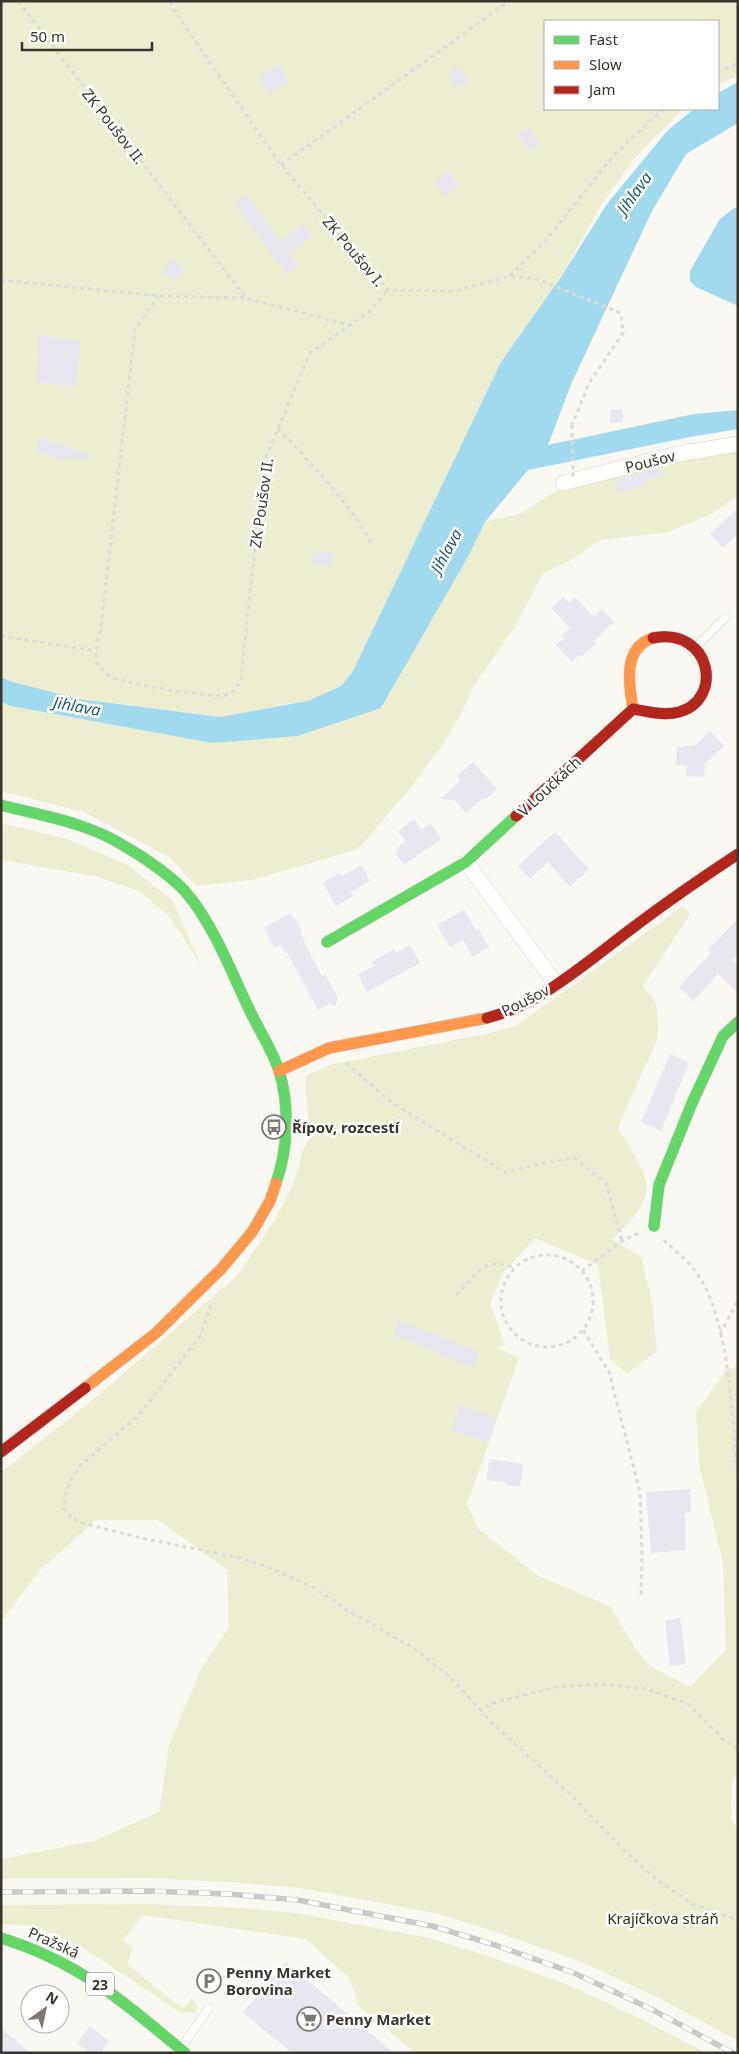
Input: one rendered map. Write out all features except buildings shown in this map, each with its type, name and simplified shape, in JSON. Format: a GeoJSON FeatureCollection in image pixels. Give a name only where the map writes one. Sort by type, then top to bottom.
{"type":"FeatureCollection","features":[{"type":"Feature","properties":{"kind":"street","name":"Poušov"},"geometry":{"type":"LineString","coordinates":[[568,482],[673,455],[738,444]]}},
{"type":"Feature","properties":{"kind":"street"},"geometry":{"type":"LineString","coordinates":[[670,635],[679,637],[696,647],[705,663],[706,682],[699,699],[685,711],[666,714],[633,709],[628,669],[636,651],[642,644],[651,639],[670,635]]}},
{"type":"Feature","properties":{"kind":"street","name":"V Loučkách"},"geometry":{"type":"LineString","coordinates":[[327,942],[466,862],[633,709]]}},
{"type":"Feature","properties":{"kind":"street"},"geometry":{"type":"LineString","coordinates":[[1,805],[79,825],[125,846],[160,870],[188,895],[221,951],[279,1071],[285,1106],[285,1148],[282,1166],[270,1201],[252,1232],[222,1268],[156,1333],[1,1452]]}},
{"type":"Feature","properties":{"kind":"street","name":"Poušov"},"geometry":{"type":"LineString","coordinates":[[279,1071],[329,1048],[490,1017],[513,1010],[556,984],[673,897],[738,854]]}},
{"type":"Feature","properties":{"kind":"street"},"geometry":{"type":"LineString","coordinates":[[466,862],[556,984]]}},
{"type":"Feature","properties":{"kind":"street"},"geometry":{"type":"LineString","coordinates":[[654,1226],[659,1185],[692,1103],[723,1036],[738,1022]]}},
{"type":"Feature","properties":{"kind":"street","name":"Pražská"},"geometry":{"type":"LineString","coordinates":[[1,1938],[26,1944],[62,1960],[95,1980],[183,2051]]}},
{"type":"Feature","properties":{"kind":"lane"},"geometry":{"type":"LineString","coordinates":[[696,647],[725,618]]}},
{"type":"Feature","properties":{"kind":"lane"},"geometry":{"type":"LineString","coordinates":[[183,2051],[209,2008]]}},
{"type":"Feature","properties":{"kind":"path","name":"ZK Poušov II."},"geometry":{"type":"LineString","coordinates":[[18,1],[246,298]]}},
{"type":"Feature","properties":{"kind":"path","name":"ZK Poušov I."},"geometry":{"type":"LineString","coordinates":[[170,1],[173,9],[281,164],[388,290],[456,291],[510,276],[537,279],[621,313],[623,333],[589,383],[572,425],[568,482]]}},
{"type":"Feature","properties":{"kind":"path"},"geometry":{"type":"LineString","coordinates":[[281,164],[509,1]]}},
{"type":"Feature","properties":{"kind":"path"},"geometry":{"type":"LineString","coordinates":[[719,72],[738,63]]}},
{"type":"Feature","properties":{"kind":"path"},"geometry":{"type":"LineString","coordinates":[[510,276],[546,240],[613,156],[662,110]]}},
{"type":"Feature","properties":{"kind":"path"},"geometry":{"type":"LineString","coordinates":[[1,280],[159,296],[246,298],[350,326]]}},
{"type":"Feature","properties":{"kind":"path","name":"ZK Poušov II."},"geometry":{"type":"LineString","coordinates":[[96,651],[96,660],[100,668],[110,676],[149,686],[212,696],[227,695],[234,691],[241,680],[263,469],[278,428],[310,353],[369,312],[388,290]]}},
{"type":"Feature","properties":{"kind":"path"},"geometry":{"type":"LineString","coordinates":[[1,636],[96,651],[102,627],[135,329],[159,296]]}},
{"type":"Feature","properties":{"kind":"path"},"geometry":{"type":"LineString","coordinates":[[278,428],[322,476],[364,530],[371,543]]}},
{"type":"Feature","properties":{"kind":"path"},"geometry":{"type":"LineString","coordinates":[[329,1048],[391,1102],[506,1173],[536,1164],[574,1158],[606,1183],[622,1241],[582,1271]]}},
{"type":"Feature","properties":{"kind":"path"},"geometry":{"type":"LineString","coordinates":[[654,1226],[664,1240],[696,1272],[715,1310],[727,1369],[738,1482]]}},
{"type":"Feature","properties":{"kind":"path"},"geometry":{"type":"LineString","coordinates":[[544,1255],[564,1258],[582,1271],[591,1287],[593,1296],[591,1314],[583,1330],[570,1340],[556,1346],[535,1345],[516,1335],[504,1317],[501,1296],[506,1281],[515,1268],[533,1257],[544,1255]]}},
{"type":"Feature","properties":{"kind":"path"},"geometry":{"type":"LineString","coordinates":[[456,1295],[489,1263],[501,1263],[515,1268]]}},
{"type":"Feature","properties":{"kind":"path"},"geometry":{"type":"LineString","coordinates":[[720,1334],[738,1300]]}},
{"type":"Feature","properties":{"kind":"path"},"geometry":{"type":"LineString","coordinates":[[212,1302],[200,1336],[144,1409],[81,1465],[72,1477],[65,1495],[64,1509],[73,1519],[82,1524],[237,1557],[273,1569],[314,1587],[347,1610],[412,1647],[450,1677],[492,1723],[570,1794],[656,1880],[692,1904],[738,1920]]}},
{"type":"Feature","properties":{"kind":"path"},"geometry":{"type":"LineString","coordinates":[[583,1330],[609,1372],[640,1492],[641,1596]]}},
{"type":"Feature","properties":{"kind":"path"},"geometry":{"type":"LineString","coordinates":[[480,1710],[492,1703],[556,1687],[601,1684],[648,1689],[688,1704],[724,1740],[738,1748]]}},
{"type":"Feature","properties":{"kind":"green space"},"geometry":{"type":"Polygon","coordinates":[[[1,1],[738,1],[738,76],[719,84],[719,20],[544,20],[544,110],[682,110],[634,159],[602,204],[561,277],[501,362],[352,673],[341,686],[308,701],[220,717],[79,699],[13,682],[1,677],[1,1]]]}},
{"type":"Feature","properties":{"kind":"green space"},"geometry":{"type":"Polygon","coordinates":[[[738,451],[738,496],[711,514],[669,532],[601,540],[571,560],[543,573],[513,630],[473,687],[463,710],[445,741],[413,785],[361,846],[355,850],[252,880],[196,886],[169,857],[83,812],[1,791],[1,702],[11,706],[212,743],[381,708],[468,557],[485,522],[519,514],[573,481],[660,463],[738,451]]]}},
{"type":"Feature","properties":{"kind":"green space"},"geometry":{"type":"Polygon","coordinates":[[[1,823],[67,839],[128,865],[172,900],[201,965],[168,915],[139,891],[94,876],[1,860],[1,823]]]}},
{"type":"Feature","properties":{"kind":"green space","name":"Krajíčkova stráň"},"geometry":{"type":"Polygon","coordinates":[[[683,906],[690,914],[643,986],[656,1003],[657,1040],[618,1127],[640,1165],[647,1187],[639,1209],[629,1223],[612,1239],[641,1257],[652,1302],[657,1351],[627,1374],[610,1359],[598,1265],[535,1238],[504,1272],[490,1303],[505,1345],[496,1347],[519,1358],[467,1504],[479,1529],[538,1576],[610,1606],[636,1649],[650,1666],[691,1687],[726,1649],[723,1563],[699,1465],[696,1412],[727,1369],[738,1367],[738,1774],[732,1781],[731,1818],[738,1830],[738,2041],[657,1997],[579,1961],[435,1913],[300,1888],[228,1882],[148,1878],[1,1879],[1,1859],[94,1841],[159,1812],[169,1745],[201,1669],[229,1627],[227,1570],[158,1520],[96,1520],[40,1570],[1,1622],[1,1472],[84,1407],[238,1275],[277,1216],[294,1182],[303,1150],[310,1138],[305,1084],[307,1075],[329,1065],[494,1032],[517,1025],[683,906]]]}},
{"type":"Feature","properties":{"kind":"green space"},"geometry":{"type":"Polygon","coordinates":[[[148,1904],[227,1907],[296,1913],[429,1938],[488,1956],[569,1985],[645,2021],[706,2053],[415,2053],[358,2005],[350,1978],[305,1939],[143,1915],[123,1940],[133,1949],[127,1964],[183,2009],[192,1998],[197,2006],[196,2012],[181,2013],[85,1949],[35,1926],[1,1924],[1,1905],[148,1904]]]}},
{"type":"Feature","properties":{"kind":"water","name":"Jihlava"},"geometry":{"type":"Polygon","coordinates":[[[738,82],[738,123],[686,154],[652,211],[572,382],[548,445],[694,414],[738,410],[738,429],[528,470],[485,522],[468,557],[381,708],[297,736],[212,743],[11,706],[1,702],[1,677],[13,682],[79,699],[220,717],[308,701],[341,686],[352,673],[501,362],[561,277],[607,204],[668,130],[693,110],[719,110],[719,92],[738,82]]]}},
{"type":"Feature","properties":{"kind":"water"},"geometry":{"type":"Polygon","coordinates":[[[734,208],[738,208],[738,306],[696,287],[690,281],[690,271],[720,219],[734,208]]]}},
{"type":"Feature","properties":{"kind":"railway"},"geometry":{"type":"LineString","coordinates":[[1,1892],[148,1891],[228,1894],[298,1900],[432,1926],[492,1944],[574,1973],[651,2009],[733,2053]]}},
{"type":"Feature","properties":{"kind":"traffic: fast"},"geometry":{"type":"LineString","coordinates":[[1,805],[65,821],[112,839],[142,857],[168,876],[183,889],[199,909],[223,953],[273,1056],[283,1084],[286,1113],[285,1142],[276,1183]]}},
{"type":"Feature","properties":{"kind":"traffic: fast"},"geometry":{"type":"LineString","coordinates":[[327,942],[466,862],[516,816]]}},
{"type":"Feature","properties":{"kind":"traffic: fast"},"geometry":{"type":"LineString","coordinates":[[654,1226],[659,1185],[692,1103],[723,1036],[738,1022]]}},
{"type":"Feature","properties":{"kind":"traffic: fast"},"geometry":{"type":"LineString","coordinates":[[1,1938],[29,1948],[77,1971],[121,2001],[185,2053]]}},
{"type":"Feature","properties":{"kind":"traffic: slow"},"geometry":{"type":"LineString","coordinates":[[633,709],[629,679],[632,659],[636,650],[643,643],[653,638]]}},
{"type":"Feature","properties":{"kind":"traffic: slow"},"geometry":{"type":"LineString","coordinates":[[279,1071],[329,1048],[487,1018]]}},
{"type":"Feature","properties":{"kind":"traffic: slow"},"geometry":{"type":"LineString","coordinates":[[85,1388],[156,1333],[222,1268],[252,1232],[270,1201],[276,1183]]}},
{"type":"Feature","properties":{"kind":"traffic: jam"},"geometry":{"type":"LineString","coordinates":[[516,816],[633,709],[662,714],[679,712],[693,705],[702,694],[706,680],[705,666],[699,653],[688,643],[673,638],[653,638]]}},
{"type":"Feature","properties":{"kind":"traffic: jam"},"geometry":{"type":"LineString","coordinates":[[487,1018],[507,1012],[546,992],[660,907],[738,854]]}},
{"type":"Feature","properties":{"kind":"traffic: jam"},"geometry":{"type":"LineString","coordinates":[[1,1452],[85,1388]]}},
{"type":"Feature","properties":{"kind":"place","name":"Řípov, rozcestí"},"geometry":{"type":"Point","coordinates":[274,1127]}},
{"type":"Feature","properties":{"kind":"place","name":"Penny Market Borovina"},"geometry":{"type":"Point","coordinates":[209,1981]}},
{"type":"Feature","properties":{"kind":"place","name":"Penny Market"},"geometry":{"type":"Point","coordinates":[309,2019]}}]}
